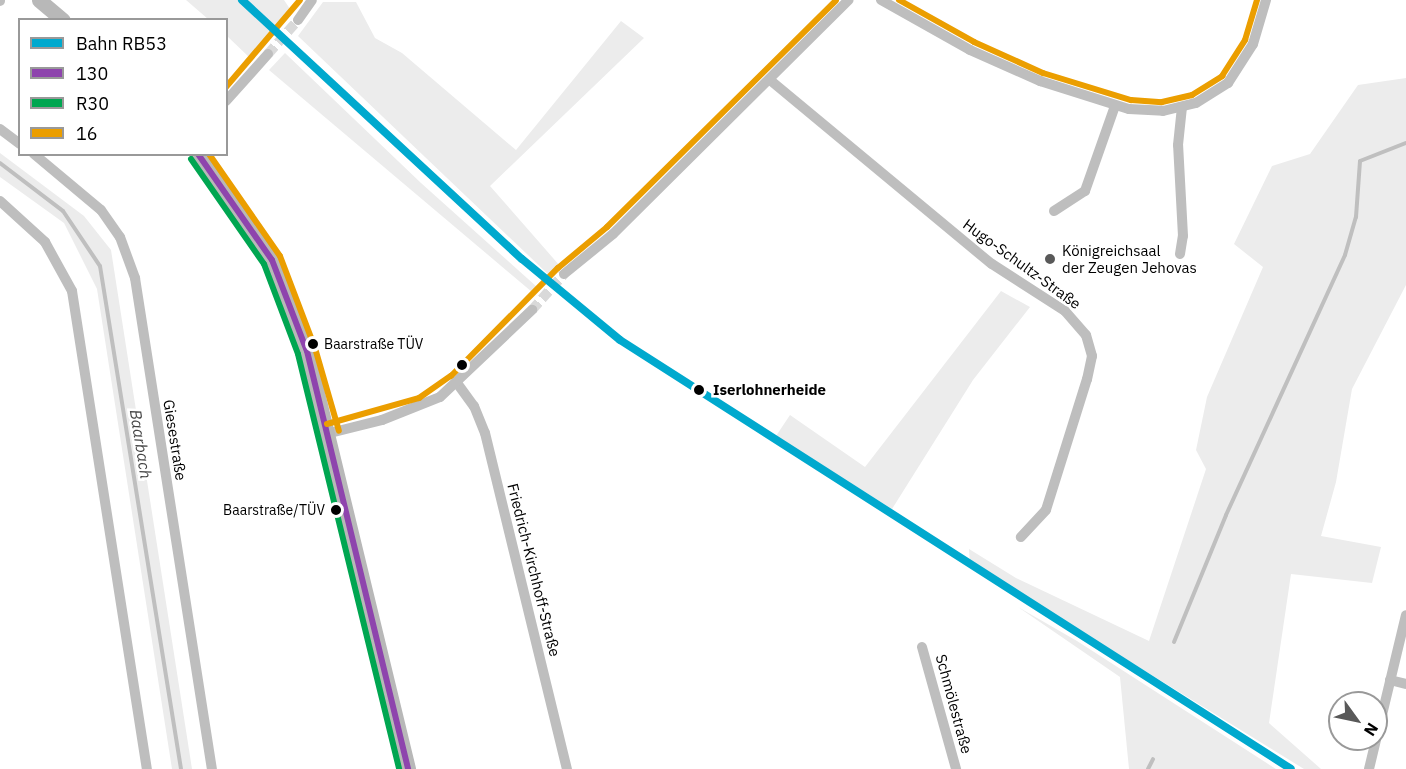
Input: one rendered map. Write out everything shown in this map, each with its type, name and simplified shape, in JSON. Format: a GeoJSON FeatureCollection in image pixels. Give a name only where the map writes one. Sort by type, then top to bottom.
{"type":"FeatureCollection","features":[{"type":"Feature","properties":{"kind":"main road"},"geometry":{"type":"LineString","coordinates":[[39,0],[61,18]]}},
{"type":"Feature","properties":{"kind":"main road"},"geometry":{"type":"LineString","coordinates":[[199,156],[272,260],[307,351],[330,433],[408,769]]}},
{"type":"Feature","properties":{"kind":"street"},"geometry":{"type":"LineString","coordinates":[[298,20],[312,0]]}},
{"type":"Feature","properties":{"kind":"street"},"geometry":{"type":"LineString","coordinates":[[564,274],[614,234],[849,0]]}},
{"type":"Feature","properties":{"kind":"street"},"geometry":{"type":"LineString","coordinates":[[881,0],[1010,69],[1115,106],[1163,111],[1182,107],[1208,97],[1237,74],[1253,44],[1266,0]]}},
{"type":"Feature","properties":{"kind":"street"},"geometry":{"type":"LineString","coordinates":[[228,99],[268,54]]}},
{"type":"Feature","properties":{"kind":"street","name":"Hugo-Schultz-Straße"},"geometry":{"type":"LineString","coordinates":[[770,80],[992,264],[1065,311],[1086,335],[1092,356],[1087,379],[1046,510],[1021,537]]}},
{"type":"Feature","properties":{"kind":"street"},"geometry":{"type":"LineString","coordinates":[[1054,211],[1085,191],[1115,106]]}},
{"type":"Feature","properties":{"kind":"street"},"geometry":{"type":"LineString","coordinates":[[1180,254],[1183,236],[1178,154],[1182,107]]}},
{"type":"Feature","properties":{"kind":"street"},"geometry":{"type":"LineString","coordinates":[[0,129],[18,142]]}},
{"type":"Feature","properties":{"kind":"street","name":"Giesestraße"},"geometry":{"type":"LineString","coordinates":[[36,156],[101,210],[120,237],[135,278],[212,769]]}},
{"type":"Feature","properties":{"kind":"street"},"geometry":{"type":"LineString","coordinates":[[0,201],[45,242],[72,291],[147,769]]}},
{"type":"Feature","properties":{"kind":"street"},"geometry":{"type":"LineString","coordinates":[[330,433],[423,406],[457,383],[532,309]]}},
{"type":"Feature","properties":{"kind":"street","name":"Friedrich-Kirchhoff-Straße"},"geometry":{"type":"LineString","coordinates":[[457,383],[474,406],[485,433],[567,769]]}},
{"type":"Feature","properties":{"kind":"street"},"geometry":{"type":"LineString","coordinates":[[1369,769],[1406,615]]}},
{"type":"Feature","properties":{"kind":"street","name":"Schmölestraße"},"geometry":{"type":"LineString","coordinates":[[922,647],[956,769]]}},
{"type":"Feature","properties":{"kind":"street"},"geometry":{"type":"LineString","coordinates":[[1390,680],[1406,684]]}},
{"type":"Feature","properties":{"kind":"shaded area"},"geometry":{"type":"Polygon","coordinates":[[[186,0],[284,0],[290,9],[250,58],[228,37],[228,18],[207,18],[186,0]]]}},
{"type":"Feature","properties":{"kind":"shaded area"},"geometry":{"type":"Polygon","coordinates":[[[323,2],[356,2],[375,38],[402,53],[516,150],[621,21],[644,38],[490,186],[560,266],[550,276],[298,36],[323,2]]]}},
{"type":"Feature","properties":{"kind":"shaded area"},"geometry":{"type":"Polygon","coordinates":[[[285,53],[421,183],[537,287],[532,292],[269,70],[285,53]]]}},
{"type":"Feature","properties":{"kind":"shaded area"},"geometry":{"type":"Polygon","coordinates":[[[1406,78],[1406,285],[1352,389],[1336,482],[1321,536],[1381,547],[1372,583],[1291,574],[1269,723],[1321,769],[1304,769],[970,563],[969,549],[1016,578],[1149,641],[1206,469],[1196,450],[1207,397],[1263,267],[1234,244],[1272,166],[1310,154],[1358,85],[1406,78]]]}},
{"type":"Feature","properties":{"kind":"shaded area"},"geometry":{"type":"Polygon","coordinates":[[[0,153],[84,216],[111,250],[192,769],[172,769],[97,289],[64,223],[0,177],[0,153]]]}},
{"type":"Feature","properties":{"kind":"shaded area"},"geometry":{"type":"Polygon","coordinates":[[[1001,291],[1030,307],[973,380],[892,509],[776,436],[790,415],[865,467],[1001,291]]]}},
{"type":"Feature","properties":{"kind":"shaded area"},"geometry":{"type":"Polygon","coordinates":[[[1018,607],[1077,641],[1276,769],[1129,769],[1120,677],[1018,607]]]}},
{"type":"Feature","properties":{"kind":"waterway"},"geometry":{"type":"LineString","coordinates":[[1174,642],[1226,515],[1345,255],[1356,217],[1360,161],[1406,143]]}},
{"type":"Feature","properties":{"kind":"waterway","name":"Baarbach"},"geometry":{"type":"LineString","coordinates":[[0,163],[63,211],[100,266],[181,769]]}},
{"type":"Feature","properties":{"kind":"waterway"},"geometry":{"type":"LineString","coordinates":[[1148,769],[1153,759]]}},
{"type":"Feature","properties":{"kind":"tunnel"},"geometry":{"type":"LineString","coordinates":[[268,54],[298,20]]}},
{"type":"Feature","properties":{"kind":"tunnel"},"geometry":{"type":"LineString","coordinates":[[532,310],[564,274]]}},
{"type":"Feature","properties":{"kind":"rail line","name":"RB53"},"geometry":{"type":"LineString","coordinates":[[242,0],[522,259],[620,340],[1291,769]]}},
{"type":"Feature","properties":{"kind":"transit line","name":"16"},"geometry":{"type":"LineString","coordinates":[[228,85],[300,0]]}},
{"type":"Feature","properties":{"kind":"transit line","name":"16"},"geometry":{"type":"LineString","coordinates":[[327,424],[419,398],[451,376],[558,268],[607,227],[836,0]]}},
{"type":"Feature","properties":{"kind":"transit line","name":"16"},"geometry":{"type":"LineString","coordinates":[[899,0],[974,42],[1043,73],[1131,100],[1162,102],[1192,95],[1222,76],[1245,40],[1257,0]]}},
{"type":"Feature","properties":{"kind":"transit line","name":"130"},"geometry":{"type":"LineString","coordinates":[[199,156],[272,260],[307,351],[408,769]]}},
{"type":"Feature","properties":{"kind":"transit line","name":"16"},"geometry":{"type":"LineString","coordinates":[[210,156],[280,256],[315,348],[339,431]]}},
{"type":"Feature","properties":{"kind":"transit line","name":"R30"},"geometry":{"type":"LineString","coordinates":[[191,159],[264,264],[298,354],[399,769]]}},
{"type":"Feature","properties":{"kind":"place","name":"Königreichsaal der Zeugen Jehovas"},"geometry":{"type":"Point","coordinates":[1050,259]}},
{"type":"Feature","properties":{"kind":"place","name":"Baarstraße TÜV"},"geometry":{"type":"Point","coordinates":[313,344]}},
{"type":"Feature","properties":{"kind":"place","name":"Iserlohnerheide"},"geometry":{"type":"Point","coordinates":[699,390]}},
{"type":"Feature","properties":{"kind":"place","name":"Baarstraße/TÜV"},"geometry":{"type":"Point","coordinates":[336,510]}}]}
